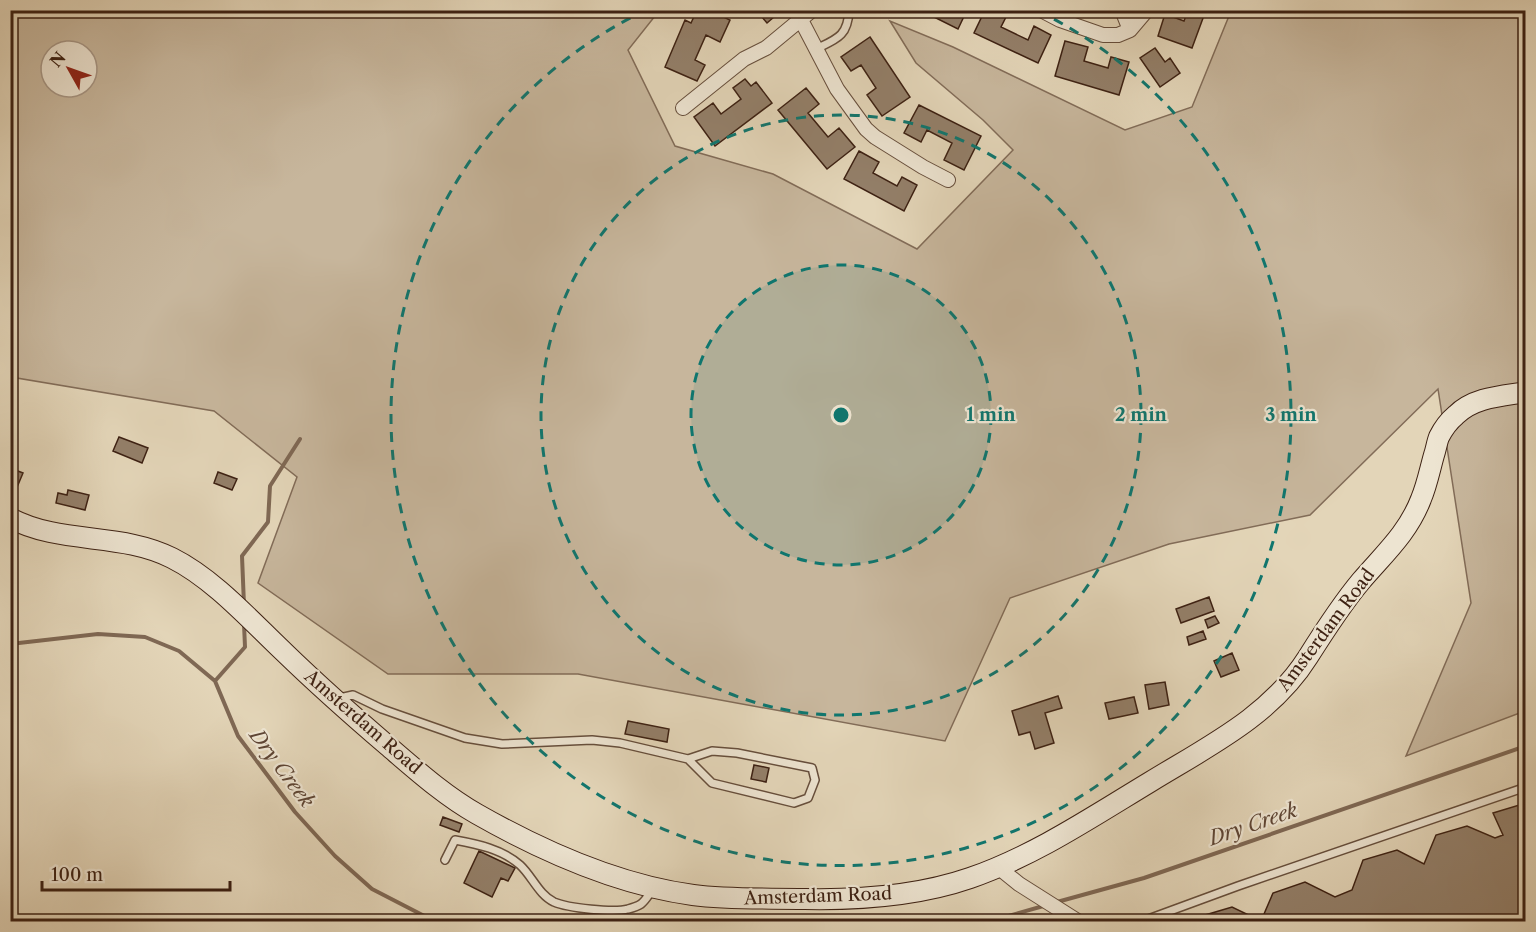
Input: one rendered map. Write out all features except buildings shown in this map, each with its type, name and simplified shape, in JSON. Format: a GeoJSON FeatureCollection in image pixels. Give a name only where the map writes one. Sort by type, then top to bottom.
{"type":"FeatureCollection","features":[{"type":"Feature","properties":{"kind":"main road","name":"Amsterdam Road"},"geometry":{"type":"LineString","coordinates":[[10,518],[32,528],[56,534],[122,542],[171,557],[196,573],[236,605],[339,703],[413,767],[476,814],[539,846],[588,867],[654,887],[691,895],[722,898],[878,897],[927,890],[971,878],[998,867],[1045,844],[1238,729],[1267,705],[1298,673],[1336,613],[1362,579],[1403,533],[1423,495],[1439,436],[1448,423],[1462,409],[1478,401],[1526,392]]}},
{"type":"Feature","properties":{"kind":"street"},"geometry":{"type":"LineString","coordinates":[[1041,10],[1060,20],[1103,35],[1118,35],[1131,30],[1148,10]]}},
{"type":"Feature","properties":{"kind":"street"},"geometry":{"type":"LineString","coordinates":[[1122,10],[1131,30]]}},
{"type":"Feature","properties":{"kind":"street"},"geometry":{"type":"LineString","coordinates":[[683,108],[744,59],[766,48],[807,15],[816,49],[837,89],[866,129],[922,167],[948,180]]}},
{"type":"Feature","properties":{"kind":"street"},"geometry":{"type":"LineString","coordinates":[[998,867],[1019,884],[1079,921]]}},
{"type":"Feature","properties":{"kind":"lane"},"geometry":{"type":"LineString","coordinates":[[816,49],[837,39],[845,32],[849,10]]}},
{"type":"Feature","properties":{"kind":"lane"},"geometry":{"type":"LineString","coordinates":[[339,703],[344,697],[352,695],[382,709],[465,738],[502,744],[591,740],[620,743],[688,759],[712,751],[736,753],[812,768],[816,780],[808,798],[794,803],[712,783],[688,759]]}},
{"type":"Feature","properties":{"kind":"lane"},"geometry":{"type":"LineString","coordinates":[[1140,921],[1526,787]]}},
{"type":"Feature","properties":{"kind":"lane"},"geometry":{"type":"LineString","coordinates":[[445,860],[455,840],[481,845],[519,864],[545,896],[555,903],[589,909],[609,911],[628,909],[644,902],[654,887]]}},
{"type":"Feature","properties":{"kind":"shaded area"},"geometry":{"type":"Polygon","coordinates":[[[10,11],[659,11],[628,50],[675,146],[773,174],[917,249],[1013,150],[983,120],[916,63],[890,21],[953,47],[1125,130],[1192,107],[1231,11],[1525,11],[1525,711],[1406,756],[1471,603],[1438,389],[1310,515],[1169,544],[1010,598],[945,741],[578,674],[388,674],[258,583],[297,477],[214,411],[11,377],[10,11]]]}},
{"type":"Feature","properties":{"kind":"waterway"},"geometry":{"type":"LineString","coordinates":[[244,605],[242,556],[268,522],[270,486],[300,439]]}},
{"type":"Feature","properties":{"kind":"waterway"},"geometry":{"type":"LineString","coordinates":[[215,681],[245,647],[244,624]]}},
{"type":"Feature","properties":{"kind":"waterway","name":"Dry Creek"},"geometry":{"type":"LineString","coordinates":[[10,644],[98,634],[145,637],[179,651],[215,681],[238,736],[295,812],[335,856],[372,889],[436,922]]}},
{"type":"Feature","properties":{"kind":"waterway","name":"Dry Creek"},"geometry":{"type":"LineString","coordinates":[[1057,902],[1144,878],[1526,746]]}},
{"type":"Feature","properties":{"kind":"waterway","name":"Dry Creek"},"geometry":{"type":"LineString","coordinates":[[987,922],[1047,905]]}}]}
